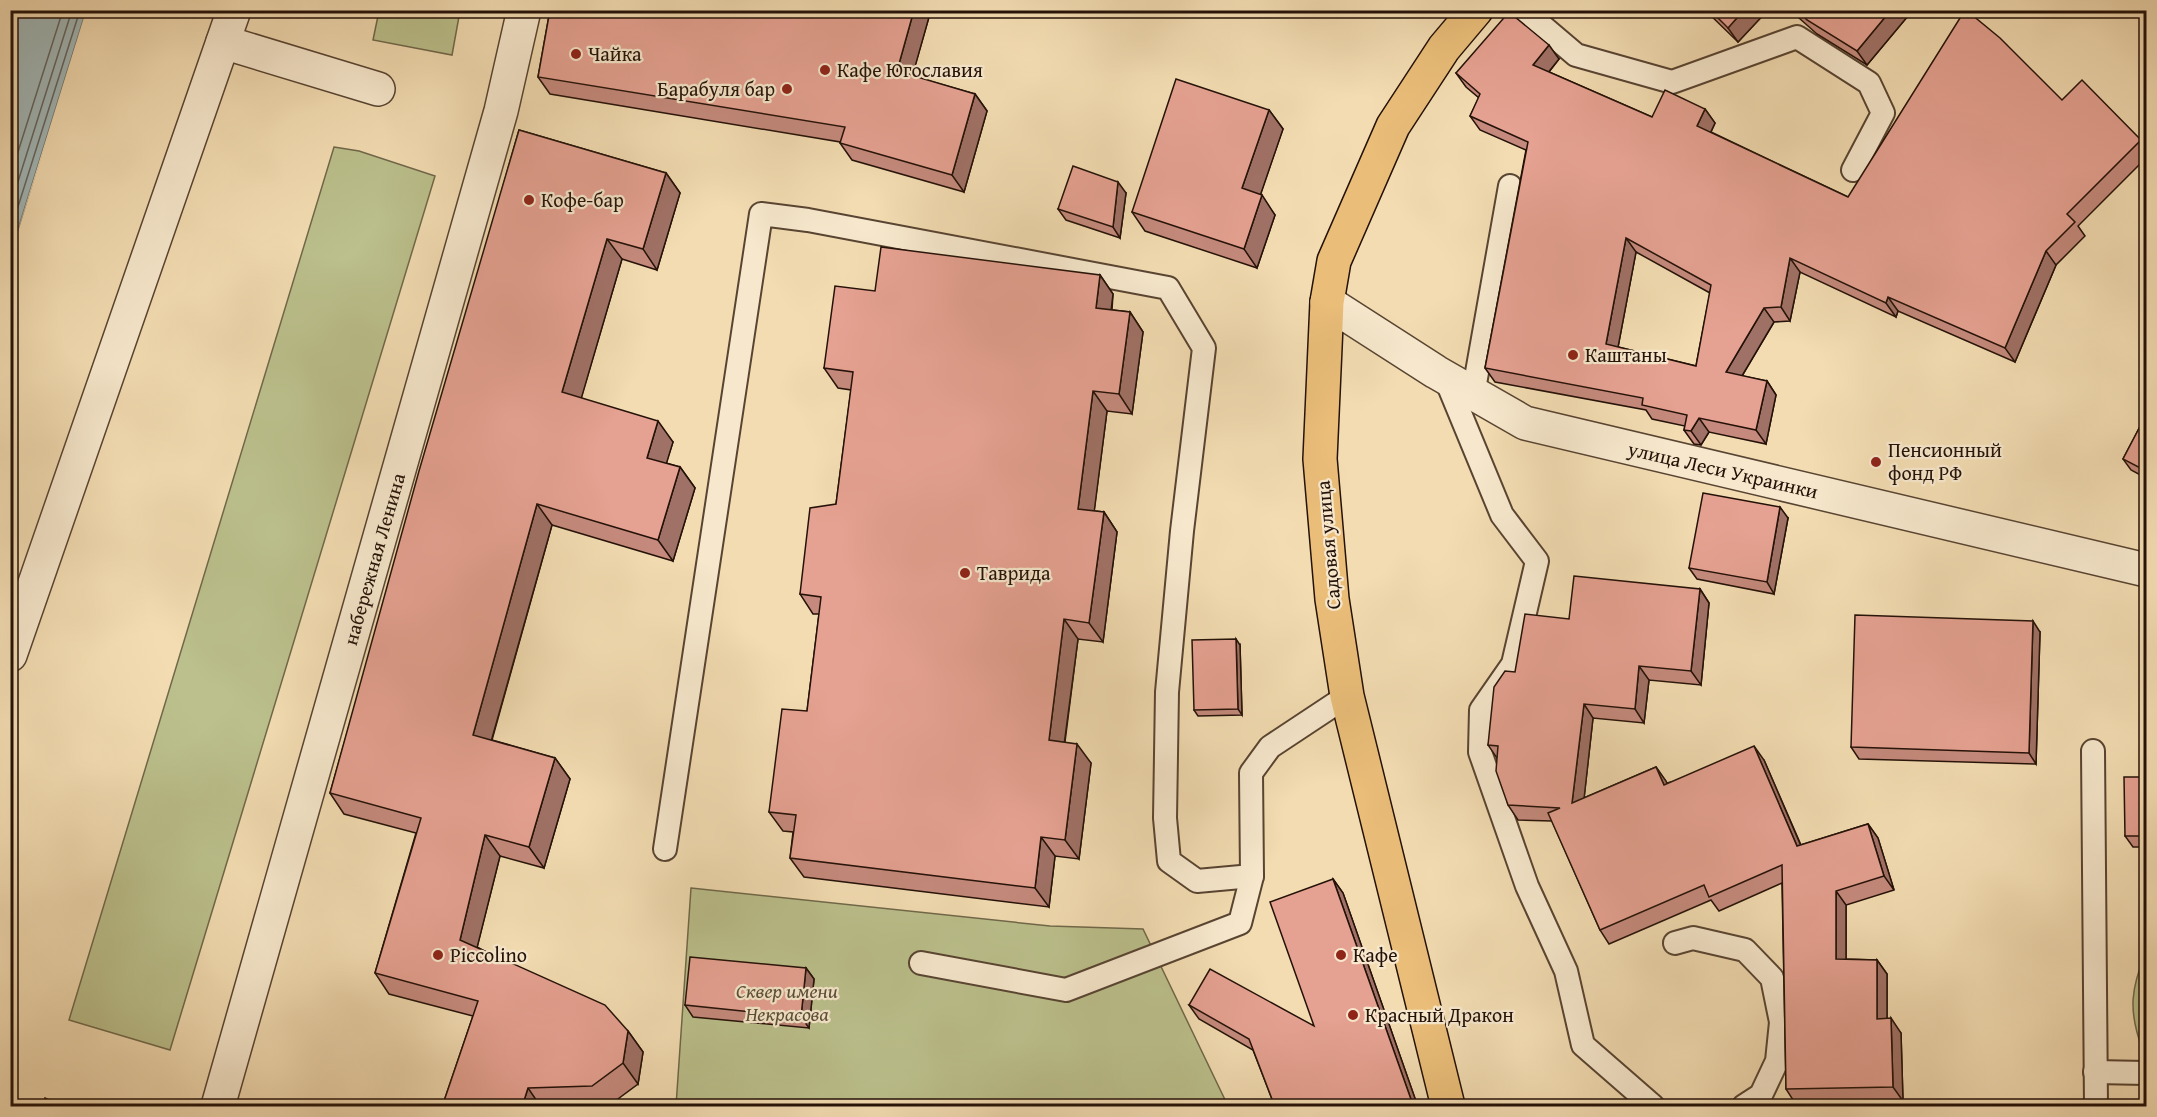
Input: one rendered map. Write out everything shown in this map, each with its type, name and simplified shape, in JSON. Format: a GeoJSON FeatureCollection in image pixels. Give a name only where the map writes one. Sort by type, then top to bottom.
{"type":"FeatureCollection","features":[{"type":"Feature","properties":{"kind":"main road","name":"Садовая улица"},"geometry":{"type":"LineString","coordinates":[[1448,1107],[1347,696],[1332,599],[1320,459],[1327,302],[1335,261],[1393,126],[1444,48],[1476,10]]}},
{"type":"Feature","properties":{"kind":"street"},"geometry":{"type":"LineString","coordinates":[[10,655],[234,10]]}},
{"type":"Feature","properties":{"kind":"street","name":"набережная Ленина"},"geometry":{"type":"LineString","coordinates":[[218,1107],[501,111],[524,10]]}},
{"type":"Feature","properties":{"kind":"street"},"geometry":{"type":"LineString","coordinates":[[222,42],[378,89]]}},
{"type":"Feature","properties":{"kind":"street","name":"улица Леси Украинки"},"geometry":{"type":"LineString","coordinates":[[1327,302],[1473,395],[1525,423],[2146,570]]}},
{"type":"Feature","properties":{"kind":"lane"},"geometry":{"type":"LineString","coordinates":[[1523,10],[1576,55],[1672,82],[1797,37],[1869,83],[1883,113],[1853,170]]}},
{"type":"Feature","properties":{"kind":"lane"},"geometry":{"type":"LineString","coordinates":[[1473,395],[1510,186]]}},
{"type":"Feature","properties":{"kind":"lane"},"geometry":{"type":"LineString","coordinates":[[664,849],[761,214],[808,220],[1168,288],[1204,348],[1182,531],[1167,692],[1165,818],[1169,861],[1197,881],[1252,876]]}},
{"type":"Feature","properties":{"kind":"lane"},"geometry":{"type":"LineString","coordinates":[[1445,377],[1502,514],[1537,561],[1513,664],[1481,710],[1480,752],[1527,886],[1566,971],[1583,1045],[1653,1107]]}},
{"type":"Feature","properties":{"kind":"lane"},"geometry":{"type":"LineString","coordinates":[[921,963],[1066,990],[1240,923],[1252,876],[1251,773],[1270,747],[1347,696]]}},
{"type":"Feature","properties":{"kind":"lane"},"geometry":{"type":"LineString","coordinates":[[2093,751],[2096,1107]]}},
{"type":"Feature","properties":{"kind":"lane"},"geometry":{"type":"LineString","coordinates":[[1675,943],[1693,938],[1745,950],[1772,978],[1782,1022],[1777,1061],[1761,1095],[1744,1107]]}},
{"type":"Feature","properties":{"kind":"lane"},"geometry":{"type":"LineString","coordinates":[[2095,1072],[2146,1073]]}},
{"type":"Feature","properties":{"kind":"green space"},"geometry":{"type":"Polygon","coordinates":[[[379,11],[460,11],[452,55],[373,40],[379,11]]]}},
{"type":"Feature","properties":{"kind":"green space"},"geometry":{"type":"Polygon","coordinates":[[[334,147],[359,151],[435,176],[170,1050],[69,1020],[334,147]]]}},
{"type":"Feature","properties":{"kind":"green space","name":"Сквер имени Некрасова"},"geometry":{"type":"Polygon","coordinates":[[[691,888],[1050,926],[1143,929],[1228,1106],[676,1106],[691,888]]]}},
{"type":"Feature","properties":{"kind":"green space"},"geometry":{"type":"Polygon","coordinates":[[[2146,952],[2146,1050],[2142,1048],[2138,1034],[2133,999],[2137,977],[2146,952]]]}},
{"type":"Feature","properties":{"kind":"water"},"geometry":{"type":"Polygon","coordinates":[[[11,11],[86,11],[11,252],[11,11]]]}},
{"type":"Feature","properties":{"kind":"pier"},"geometry":{"type":"Polygon","coordinates":[[[86,11],[89,11],[12,250],[86,11]]]}},
{"type":"Feature","properties":{"kind":"building"},"geometry":{"type":"Polygon","coordinates":[[[550,10],[914,10],[897,71],[975,94],[952,175],[840,143],[845,127],[538,77],[550,10]]]}},
{"type":"Feature","properties":{"kind":"building"},"geometry":{"type":"Polygon","coordinates":[[[1710,10],[1744,10],[1728,28],[1710,10]]]}},
{"type":"Feature","properties":{"kind":"building"},"geometry":{"type":"Polygon","coordinates":[[[1797,10],[1891,10],[1857,51],[1807,20],[1797,10]]]}},
{"type":"Feature","properties":{"kind":"building"},"geometry":{"type":"Polygon","coordinates":[[[1965,10],[2000,38],[2062,100],[2082,80],[2141,140],[2067,214],[2075,222],[2046,251],[2005,348],[1888,297],[1886,303],[1790,258],[1781,307],[1764,308],[1726,372],[1767,381],[1756,430],[1699,418],[1691,431],[1684,430],[1687,415],[1642,405],[1643,398],[1485,368],[1528,142],[1470,116],[1480,94],[1456,73],[1509,12],[1549,45],[1533,65],[1652,117],[1665,90],[1705,109],[1697,126],[1848,197],[1965,10]],[[1626,238],[1606,344],[1696,366],[1711,285],[1626,238]]]}},
{"type":"Feature","properties":{"kind":"building"},"geometry":{"type":"Polygon","coordinates":[[[1176,79],[1269,110],[1242,188],[1262,195],[1244,249],[1132,212],[1176,79]]]}},
{"type":"Feature","properties":{"kind":"building"},"geometry":{"type":"Polygon","coordinates":[[[519,130],[666,173],[643,249],[607,239],[562,392],[658,421],[647,458],[680,467],[658,540],[537,504],[473,735],[555,758],[529,847],[485,835],[460,940],[605,1005],[628,1031],[623,1063],[592,1086],[528,1088],[522,1107],[442,1107],[478,1001],[375,973],[421,818],[330,793],[419,471],[519,130]]]}},
{"type":"Feature","properties":{"kind":"building"},"geometry":{"type":"Polygon","coordinates":[[[1073,166],[1118,182],[1113,227],[1058,209],[1073,166]]]}},
{"type":"Feature","properties":{"kind":"building","name":"Таврида"},"geometry":{"type":"Polygon","coordinates":[[[881,247],[1100,275],[1096,308],[1130,312],[1119,394],[1093,391],[1078,509],[1104,512],[1089,623],[1064,619],[1049,740],[1077,744],[1065,840],[1041,837],[1035,888],[790,858],[796,815],[769,812],[782,709],[807,711],[821,597],[800,594],[810,508],[836,504],[853,372],[824,368],[835,286],[875,291],[881,247]]]}},
{"type":"Feature","properties":{"kind":"building"},"geometry":{"type":"Polygon","coordinates":[[[2146,415],[2146,471],[2123,459],[2146,415]]]}},
{"type":"Feature","properties":{"kind":"building"},"geometry":{"type":"Polygon","coordinates":[[[1703,493],[1780,507],[1767,582],[1689,568],[1703,493]]]}},
{"type":"Feature","properties":{"kind":"building"},"geometry":{"type":"Polygon","coordinates":[[[1574,576],[1700,589],[1691,671],[1639,666],[1635,709],[1584,704],[1572,803],[1656,767],[1664,785],[1754,746],[1797,846],[1868,824],[1884,876],[1836,891],[1836,959],[1877,960],[1877,1019],[1891,1018],[1893,1087],[1786,1089],[1782,865],[1709,897],[1704,885],[1600,930],[1548,813],[1560,808],[1508,805],[1496,771],[1498,746],[1488,745],[1494,687],[1505,671],[1515,672],[1525,614],[1569,619],[1574,576]]]}},
{"type":"Feature","properties":{"kind":"building"},"geometry":{"type":"Polygon","coordinates":[[[1855,615],[2033,621],[2029,753],[1851,747],[1855,615]]]}},
{"type":"Feature","properties":{"kind":"building"},"geometry":{"type":"Polygon","coordinates":[[[1236,639],[1238,709],[1194,710],[1192,640],[1236,639]]]}},
{"type":"Feature","properties":{"kind":"building"},"geometry":{"type":"Polygon","coordinates":[[[2124,777],[2146,777],[2146,836],[2125,836],[2124,777]]]}},
{"type":"Feature","properties":{"kind":"building"},"geometry":{"type":"Polygon","coordinates":[[[1333,879],[1413,1105],[1410,1107],[1275,1107],[1249,1039],[1189,1005],[1210,969],[1314,1026],[1270,902],[1333,879]]]}},
{"type":"Feature","properties":{"kind":"building"},"geometry":{"type":"Polygon","coordinates":[[[690,957],[806,968],[801,1017],[685,1005],[690,957]]]}},
{"type":"Feature","properties":{"kind":"building"},"geometry":{"type":"Polygon","coordinates":[[[45,1098],[63,1107],[42,1107],[45,1098]]]}},
{"type":"Feature","properties":{"kind":"place","name":"Чайка"},"geometry":{"type":"Point","coordinates":[576,54]}},
{"type":"Feature","properties":{"kind":"place","name":"Кафе Югославия"},"geometry":{"type":"Point","coordinates":[825,70]}},
{"type":"Feature","properties":{"kind":"place","name":"Барабуля бар"},"geometry":{"type":"Point","coordinates":[787,89]}},
{"type":"Feature","properties":{"kind":"place","name":"Кофе-бар"},"geometry":{"type":"Point","coordinates":[529,200]}},
{"type":"Feature","properties":{"kind":"place","name":"Каштаны"},"geometry":{"type":"Point","coordinates":[1573,355]}},
{"type":"Feature","properties":{"kind":"place","name":"Пенсионный фонд РФ"},"geometry":{"type":"Point","coordinates":[1876,462]}},
{"type":"Feature","properties":{"kind":"place","name":"Таврида"},"geometry":{"type":"Point","coordinates":[965,573]}},
{"type":"Feature","properties":{"kind":"place","name":"Piccolino"},"geometry":{"type":"Point","coordinates":[438,955]}},
{"type":"Feature","properties":{"kind":"place","name":"Кафе"},"geometry":{"type":"Point","coordinates":[1341,955]}},
{"type":"Feature","properties":{"kind":"place","name":"Красный Дракон"},"geometry":{"type":"Point","coordinates":[1353,1015]}}]}
